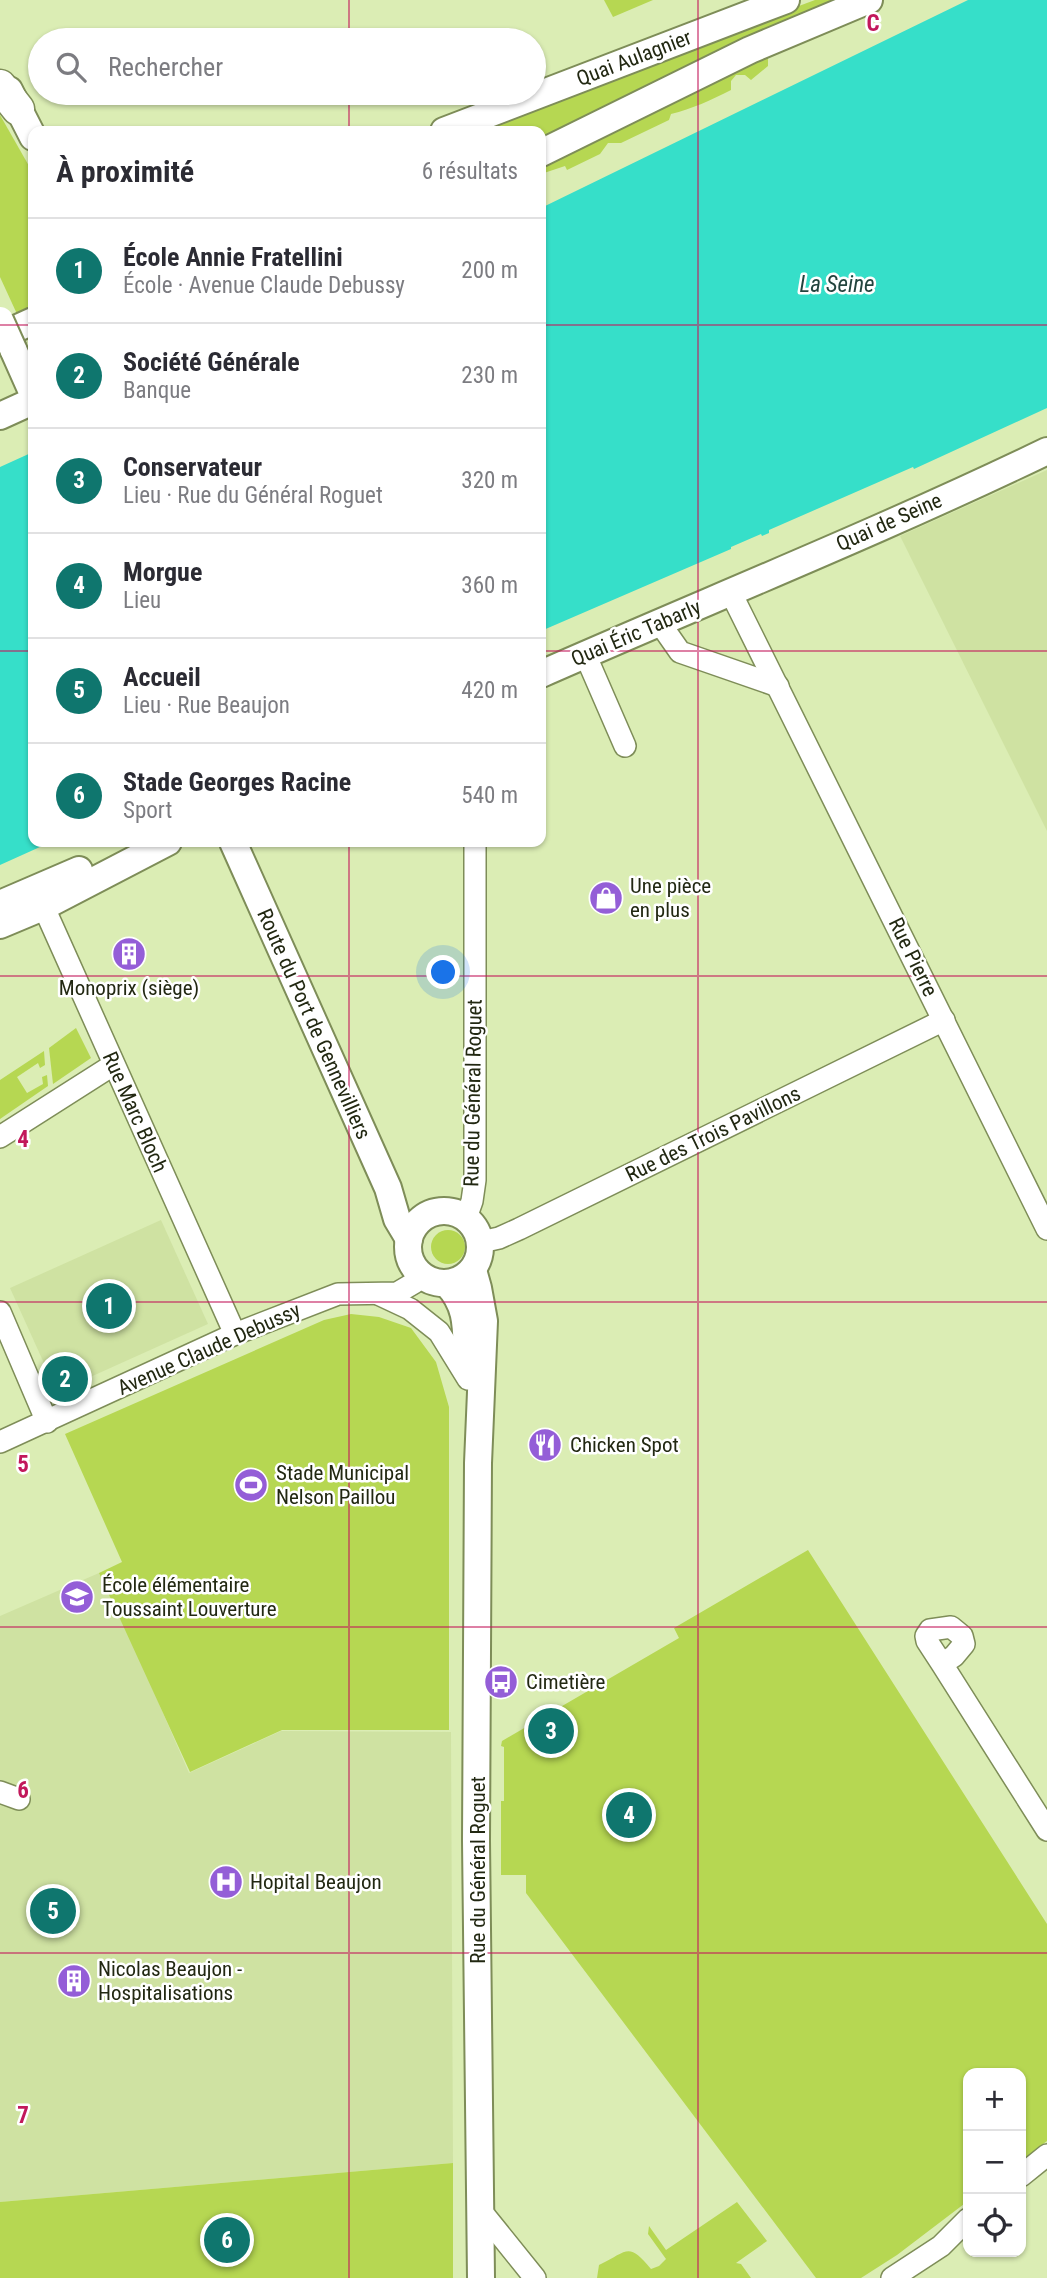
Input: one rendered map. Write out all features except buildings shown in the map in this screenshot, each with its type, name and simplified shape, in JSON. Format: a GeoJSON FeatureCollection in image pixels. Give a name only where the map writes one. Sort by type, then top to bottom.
{"type":"FeatureCollection","features":[{"type":"Feature","properties":{"kind":"main road","name":"Quai Aulagnier"},"geometry":{"type":"LineString","coordinates":[[546,92],[786,0]]}},
{"type":"Feature","properties":{"kind":"main road","name":"Quai Aulagnier"},"geometry":{"type":"LineString","coordinates":[[546,151],[750,50],[869,0]]}},
{"type":"Feature","properties":{"kind":"main road"},"geometry":{"type":"LineString","coordinates":[[0,73],[9,97],[28,129]]}},
{"type":"Feature","properties":{"kind":"main road","name":"Quai Aulagnier"},"geometry":{"type":"LineString","coordinates":[[457,126],[512,105]]}},
{"type":"Feature","properties":{"kind":"main road"},"geometry":{"type":"LineString","coordinates":[[0,320],[6,342],[28,386]]}},
{"type":"Feature","properties":{"kind":"main road"},"geometry":{"type":"LineString","coordinates":[[6,342],[28,325]]}},
{"type":"Feature","properties":{"kind":"main road"},"geometry":{"type":"LineString","coordinates":[[0,416],[28,394]]}},
{"type":"Feature","properties":{"kind":"main road","name":"Quai de Seine"},"geometry":{"type":"LineString","coordinates":[[731,593],[1047,451]]}},
{"type":"Feature","properties":{"kind":"main road","name":"Quai Éric Tabarly"},"geometry":{"type":"LineString","coordinates":[[546,672],[731,593]]}},
{"type":"Feature","properties":{"kind":"main road"},"geometry":{"type":"LineString","coordinates":[[0,925],[39,898],[136,847]]}},
{"type":"Feature","properties":{"kind":"main road"},"geometry":{"type":"LineString","coordinates":[[0,904],[39,898],[156,847]]}},
{"type":"Feature","properties":{"kind":"main road","name":"Route du Port de Gennevilliers"},"geometry":{"type":"LineString","coordinates":[[237,850],[388,1188],[416,1228]]}},
{"type":"Feature","properties":{"kind":"main road"},"geometry":{"type":"LineString","coordinates":[[444,1211],[466,1218],[475,1228],[481,1242],[481,1253],[473,1270],[462,1279],[447,1284],[420,1276],[410,1260],[416,1228],[432,1213],[444,1211]]}},
{"type":"Feature","properties":{"kind":"main road","name":"Rue du Général Roguet"},"geometry":{"type":"LineString","coordinates":[[473,1270],[484,1321],[478,1463],[476,1841],[481,2278]]}},
{"type":"Feature","properties":{"kind":"main road","name":"Rue du Général Roguet"},"geometry":{"type":"LineString","coordinates":[[447,1284],[458,1296],[466,1324],[468,1379],[478,1463]]}},
{"type":"Feature","properties":{"kind":"street","name":"Rue Pierre"},"geometry":{"type":"LineString","coordinates":[[731,593],[1047,1229]]}},
{"type":"Feature","properties":{"kind":"street"},"geometry":{"type":"LineString","coordinates":[[659,622],[680,652],[778,686]]}},
{"type":"Feature","properties":{"kind":"street"},"geometry":{"type":"LineString","coordinates":[[585,654],[625,746]]}},
{"type":"Feature","properties":{"kind":"street","name":"Rue du Général Roguet"},"geometry":{"type":"LineString","coordinates":[[466,1218],[475,1180],[475,847]]}},
{"type":"Feature","properties":{"kind":"street","name":"Rue Marc Bloch"},"geometry":{"type":"LineString","coordinates":[[39,898],[235,1334]]}},
{"type":"Feature","properties":{"kind":"street","name":"Rue des Trois Pavillons"},"geometry":{"type":"LineString","coordinates":[[481,1242],[519,1230],[944,1020]]}},
{"type":"Feature","properties":{"kind":"street"},"geometry":{"type":"LineString","coordinates":[[0,1137],[113,1065]]}},
{"type":"Feature","properties":{"kind":"street","name":"Avenue Claude Debussy"},"geometry":{"type":"LineString","coordinates":[[0,1442],[235,1334],[338,1293],[397,1293],[420,1276]]}},
{"type":"Feature","properties":{"kind":"street"},"geometry":{"type":"LineString","coordinates":[[378,1293],[410,1309],[439,1332],[468,1379]]}},
{"type":"Feature","properties":{"kind":"street"},"geometry":{"type":"LineString","coordinates":[[0,1312],[47,1422]]}},
{"type":"Feature","properties":{"kind":"street"},"geometry":{"type":"LineString","coordinates":[[942,1664],[1047,1830]]}},
{"type":"Feature","properties":{"kind":"street"},"geometry":{"type":"LineString","coordinates":[[1026,2172],[1047,2155]]}},
{"type":"Feature","properties":{"kind":"street"},"geometry":{"type":"LineString","coordinates":[[481,2211],[536,2278]]}},
{"type":"Feature","properties":{"kind":"street"},"geometry":{"type":"LineString","coordinates":[[892,2278],[941,2246],[963,2224]]}},
{"type":"Feature","properties":{"kind":"shaded area"},"geometry":{"type":"Polygon","coordinates":[[[1047,470],[1047,831],[900,536],[1047,470]]]}},
{"type":"Feature","properties":{"kind":"shaded area"},"geometry":{"type":"Polygon","coordinates":[[[161,1220],[208,1324],[57,1392],[10,1288],[161,1220]]]}},
{"type":"Feature","properties":{"kind":"shaded area","name":"Hopital Beaujon"},"geometry":{"type":"Polygon","coordinates":[[[99,1573],[189,1773],[281,1731],[451,1732],[453,2163],[0,2202],[0,1616],[99,1573]]]}},
{"type":"Feature","properties":{"kind":"green space"},"geometry":{"type":"Polygon","coordinates":[[[604,0],[653,0],[613,17],[604,0]]]}},
{"type":"Feature","properties":{"kind":"green space"},"geometry":{"type":"Polygon","coordinates":[[[815,0],[837,0],[546,141],[546,126],[486,126],[538,105],[546,105],[546,102],[815,0]]]}},
{"type":"Feature","properties":{"kind":"green space"},"geometry":{"type":"Polygon","coordinates":[[[768,56],[768,66],[751,80],[745,75],[736,75],[731,81],[731,90],[671,114],[669,120],[621,143],[608,143],[600,154],[567,170],[565,166],[546,172],[546,161],[729,70],[768,56]]]}},
{"type":"Feature","properties":{"kind":"green space"},"geometry":{"type":"Polygon","coordinates":[[[0,115],[28,164],[28,308],[17,314],[0,277],[0,115]]]}},
{"type":"Feature","properties":{"kind":"green space"},"geometry":{"type":"Polygon","coordinates":[[[76,1028],[91,1058],[53,1084],[49,1048],[76,1028]]]}},
{"type":"Feature","properties":{"kind":"green space"},"geometry":{"type":"Polygon","coordinates":[[[44,1051],[45,1065],[40,1068],[38,1063],[17,1077],[27,1093],[43,1084],[42,1077],[47,1075],[48,1086],[0,1119],[0,1080],[44,1051]]]}},
{"type":"Feature","properties":{"kind":"green space"},"geometry":{"type":"Polygon","coordinates":[[[448,1230],[460,1235],[465,1247],[460,1259],[448,1264],[436,1259],[431,1247],[436,1235],[448,1230]]]}},
{"type":"Feature","properties":{"kind":"green space"},"geometry":{"type":"Polygon","coordinates":[[[351,1314],[379,1317],[411,1328],[436,1362],[449,1407],[449,1730],[282,1730],[190,1772],[99,1573],[122,1562],[65,1434],[324,1320],[351,1314]]]}},
{"type":"Feature","properties":{"kind":"green space"},"geometry":{"type":"Polygon","coordinates":[[[808,1550],[1047,1924],[1047,2141],[1026,2157],[1026,2068],[963,2068],[963,2205],[897,2255],[861,2278],[816,2278],[526,1893],[526,1875],[501,1875],[501,1801],[504,1801],[502,1741],[679,1638],[674,1628],[808,1550]]]}},
{"type":"Feature","properties":{"kind":"green space"},"geometry":{"type":"Polygon","coordinates":[[[453,2163],[453,2278],[0,2278],[0,2202],[453,2163]]]}},
{"type":"Feature","properties":{"kind":"green space"},"geometry":{"type":"Polygon","coordinates":[[[737,2202],[767,2241],[736,2263],[741,2264],[751,2278],[597,2278],[599,2265],[627,2251],[637,2255],[651,2269],[666,2259],[648,2234],[649,2226],[666,2250],[737,2202]]]}},
{"type":"Feature","properties":{"kind":"water","name":"La Seine"},"geometry":{"type":"Polygon","coordinates":[[[968,0],[1047,0],[1047,408],[914,469],[913,467],[769,530],[769,533],[762,536],[761,534],[546,629],[546,206],[968,0]]]}},
{"type":"Feature","properties":{"kind":"water"},"geometry":{"type":"Polygon","coordinates":[[[28,454],[28,847],[40,847],[0,865],[0,467],[28,454]]]}},
{"type":"Feature","properties":{"kind":"place","name":"Une pièce en plus"},"geometry":{"type":"Point","coordinates":[606,898]}},
{"type":"Feature","properties":{"kind":"place","name":"Monoprix (siège)"},"geometry":{"type":"Point","coordinates":[129,954]}},
{"type":"Feature","properties":{"kind":"place","name":"École Annie Fratellini"},"geometry":{"type":"Point","coordinates":[109,1306]}},
{"type":"Feature","properties":{"kind":"place","name":"Société Générale"},"geometry":{"type":"Point","coordinates":[65,1379]}},
{"type":"Feature","properties":{"kind":"place","name":"Chicken Spot"},"geometry":{"type":"Point","coordinates":[545,1445]}},
{"type":"Feature","properties":{"kind":"place","name":"Stade Municipal Nelson Paillou"},"geometry":{"type":"Point","coordinates":[251,1485]}},
{"type":"Feature","properties":{"kind":"place","name":"École élémentaire Toussaint Louverture"},"geometry":{"type":"Point","coordinates":[77,1597]}},
{"type":"Feature","properties":{"kind":"place","name":"Cimetière"},"geometry":{"type":"Point","coordinates":[501,1682]}},
{"type":"Feature","properties":{"kind":"place","name":"Conservateur"},"geometry":{"type":"Point","coordinates":[551,1731]}},
{"type":"Feature","properties":{"kind":"place","name":"Morgue"},"geometry":{"type":"Point","coordinates":[629,1815]}},
{"type":"Feature","properties":{"kind":"place","name":"Hopital Beaujon"},"geometry":{"type":"Point","coordinates":[226,1882]}},
{"type":"Feature","properties":{"kind":"place","name":"Accueil"},"geometry":{"type":"Point","coordinates":[53,1911]}},
{"type":"Feature","properties":{"kind":"place","name":"Nicolas Beaujon - Hospitalisations"},"geometry":{"type":"Point","coordinates":[74,1981]}},
{"type":"Feature","properties":{"kind":"place","name":"Stade Georges Racine"},"geometry":{"type":"Point","coordinates":[227,2240]}}]}
